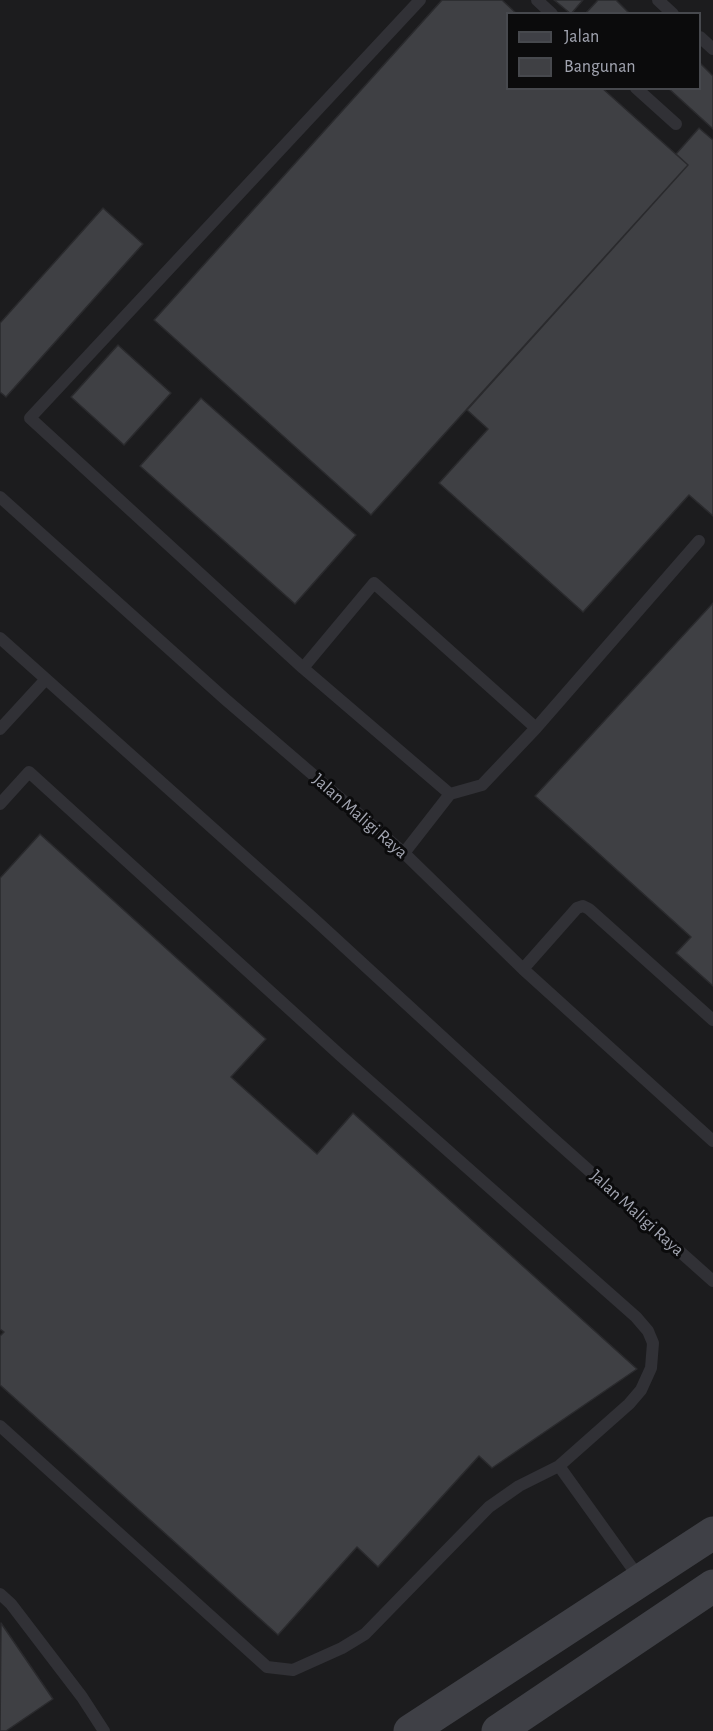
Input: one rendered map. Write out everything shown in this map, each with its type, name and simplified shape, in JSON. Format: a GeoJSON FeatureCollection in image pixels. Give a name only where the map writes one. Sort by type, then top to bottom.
{"type":"FeatureCollection","features":[{"type":"Feature","properties":{"kind":"street"},"geometry":{"type":"LineString","coordinates":[[410,1731],[713,1533]]}},
{"type":"Feature","properties":{"kind":"street"},"geometry":{"type":"LineString","coordinates":[[498,1731],[713,1586]]}},
{"type":"Feature","properties":{"kind":"lane"},"geometry":{"type":"LineString","coordinates":[[420,0],[30,418],[303,668],[450,794]]}},
{"type":"Feature","properties":{"kind":"lane"},"geometry":{"type":"LineString","coordinates":[[537,0],[550,12]]}},
{"type":"Feature","properties":{"kind":"lane"},"geometry":{"type":"LineString","coordinates":[[658,0],[671,12]]}},
{"type":"Feature","properties":{"kind":"lane"},"geometry":{"type":"LineString","coordinates":[[701,39],[713,49]]}},
{"type":"Feature","properties":{"kind":"lane"},"geometry":{"type":"LineString","coordinates":[[638,90],[676,124]]}},
{"type":"Feature","properties":{"kind":"lane","name":"Jalan Maligi Raya"},"geometry":{"type":"LineString","coordinates":[[0,497],[225,699],[404,853],[523,969],[713,1141]]}},
{"type":"Feature","properties":{"kind":"lane"},"geometry":{"type":"LineString","coordinates":[[404,853],[450,794],[482,785],[536,728],[699,541]]}},
{"type":"Feature","properties":{"kind":"lane"},"geometry":{"type":"LineString","coordinates":[[303,668],[374,583],[536,728]]}},
{"type":"Feature","properties":{"kind":"lane","name":"Jalan Maligi Raya"},"geometry":{"type":"LineString","coordinates":[[0,638],[713,1281]]}},
{"type":"Feature","properties":{"kind":"lane"},"geometry":{"type":"LineString","coordinates":[[0,729],[46,679]]}},
{"type":"Feature","properties":{"kind":"lane"},"geometry":{"type":"LineString","coordinates":[[0,804],[29,772],[350,1064],[636,1317],[648,1331],[653,1343],[651,1368],[642,1390],[629,1404],[559,1466],[519,1486],[489,1507],[364,1634],[342,1648],[293,1670],[267,1667],[0,1426]]}},
{"type":"Feature","properties":{"kind":"lane"},"geometry":{"type":"LineString","coordinates":[[523,969],[577,908],[583,906],[590,909],[713,1020]]}},
{"type":"Feature","properties":{"kind":"lane"},"geometry":{"type":"LineString","coordinates":[[559,1466],[640,1579]]}},
{"type":"Feature","properties":{"kind":"lane"},"geometry":{"type":"LineString","coordinates":[[0,1594],[11,1604],[82,1697],[104,1731]]}},
{"type":"Feature","properties":{"kind":"shaded area"},"geometry":{"type":"Polygon","coordinates":[[[0,0],[713,0],[713,1731],[0,1731],[0,0]]]}},
{"type":"Feature","properties":{"kind":"building"},"geometry":{"type":"Polygon","coordinates":[[[442,0],[502,0],[515,12],[506,12],[506,90],[604,90],[688,165],[371,515],[154,320],[442,0]]]}},
{"type":"Feature","properties":{"kind":"building"},"geometry":{"type":"Polygon","coordinates":[[[554,0],[583,0],[573,12],[569,12],[554,0]]]}},
{"type":"Feature","properties":{"kind":"building"},"geometry":{"type":"Polygon","coordinates":[[[598,0],[616,0],[628,12],[587,12],[598,0]]]}},
{"type":"Feature","properties":{"kind":"building"},"geometry":{"type":"Polygon","coordinates":[[[701,64],[713,76],[713,129],[670,90],[701,90],[701,64]]]}},
{"type":"Feature","properties":{"kind":"building"},"geometry":{"type":"Polygon","coordinates":[[[699,128],[713,140],[713,516],[689,495],[583,612],[439,483],[488,429],[467,410],[688,165],[676,154],[699,128]]]}},
{"type":"Feature","properties":{"kind":"building"},"geometry":{"type":"Polygon","coordinates":[[[103,208],[143,244],[6,397],[0,392],[0,323],[103,208]]]}},
{"type":"Feature","properties":{"kind":"building"},"geometry":{"type":"Polygon","coordinates":[[[118,345],[171,393],[124,445],[71,397],[118,345]]]}},
{"type":"Feature","properties":{"kind":"building"},"geometry":{"type":"Polygon","coordinates":[[[201,398],[356,535],[295,604],[140,466],[201,398]]]}},
{"type":"Feature","properties":{"kind":"building"},"geometry":{"type":"Polygon","coordinates":[[[713,603],[713,986],[676,953],[691,937],[535,796],[713,603]]]}},
{"type":"Feature","properties":{"kind":"building"},"geometry":{"type":"Polygon","coordinates":[[[40,834],[266,1039],[231,1077],[317,1154],[353,1113],[637,1369],[492,1468],[479,1456],[378,1567],[357,1547],[278,1635],[0,1385],[0,1336],[4,1332],[0,1329],[0,878],[40,834]]]}},
{"type":"Feature","properties":{"kind":"building"},"geometry":{"type":"Polygon","coordinates":[[[1,1623],[53,1699],[6,1731],[0,1731],[1,1623]]]}}]}
